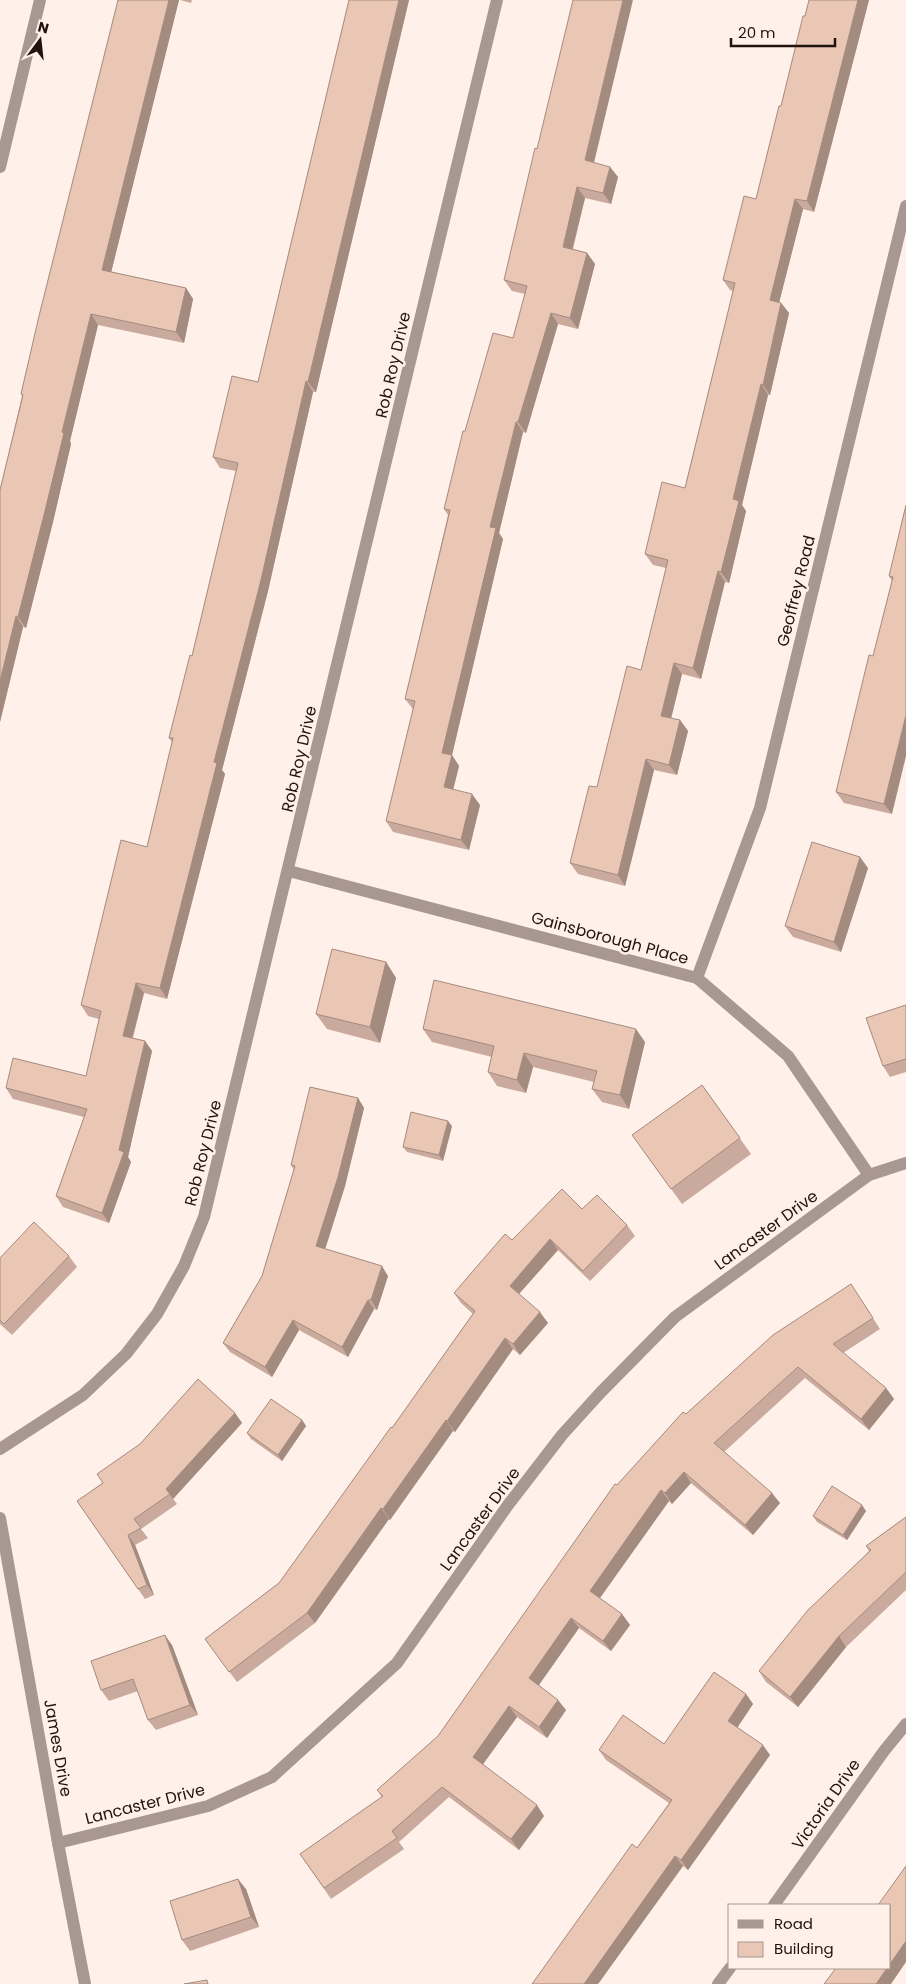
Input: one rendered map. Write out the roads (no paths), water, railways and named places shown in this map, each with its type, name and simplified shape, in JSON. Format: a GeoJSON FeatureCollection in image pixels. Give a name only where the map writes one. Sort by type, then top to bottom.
{"type":"FeatureCollection","features":[{"type":"Feature","properties":{"kind":"street"},"geometry":{"type":"LineString","coordinates":[[0,167],[40,0]]}},
{"type":"Feature","properties":{"kind":"street","name":"Rob Roy Drive"},"geometry":{"type":"LineString","coordinates":[[0,1449],[83,1395],[126,1354],[157,1314],[184,1266],[204,1217],[289,871],[497,0]]}},
{"type":"Feature","properties":{"kind":"street","name":"Geoffrey Road"},"geometry":{"type":"LineString","coordinates":[[696,978],[760,808],[906,206]]}},
{"type":"Feature","properties":{"kind":"street","name":"Gainsborough Place"},"geometry":{"type":"LineString","coordinates":[[289,871],[696,978],[788,1056],[869,1175]]}},
{"type":"Feature","properties":{"kind":"street","name":"Lancaster Drive"},"geometry":{"type":"LineString","coordinates":[[58,1842],[208,1806],[272,1777],[397,1663],[508,1505],[562,1435],[675,1316],[869,1175],[906,1163]]}},
{"type":"Feature","properties":{"kind":"street","name":"James Drive"},"geometry":{"type":"LineString","coordinates":[[0,1518],[58,1842],[86,1984]]}},
{"type":"Feature","properties":{"kind":"street","name":"Victoria Drive"},"geometry":{"type":"LineString","coordinates":[[775,1904],[884,1751],[906,1724]]}},
{"type":"Feature","properties":{"kind":"street"},"geometry":{"type":"LineString","coordinates":[[718,1984],[729,1969]]}}]}
